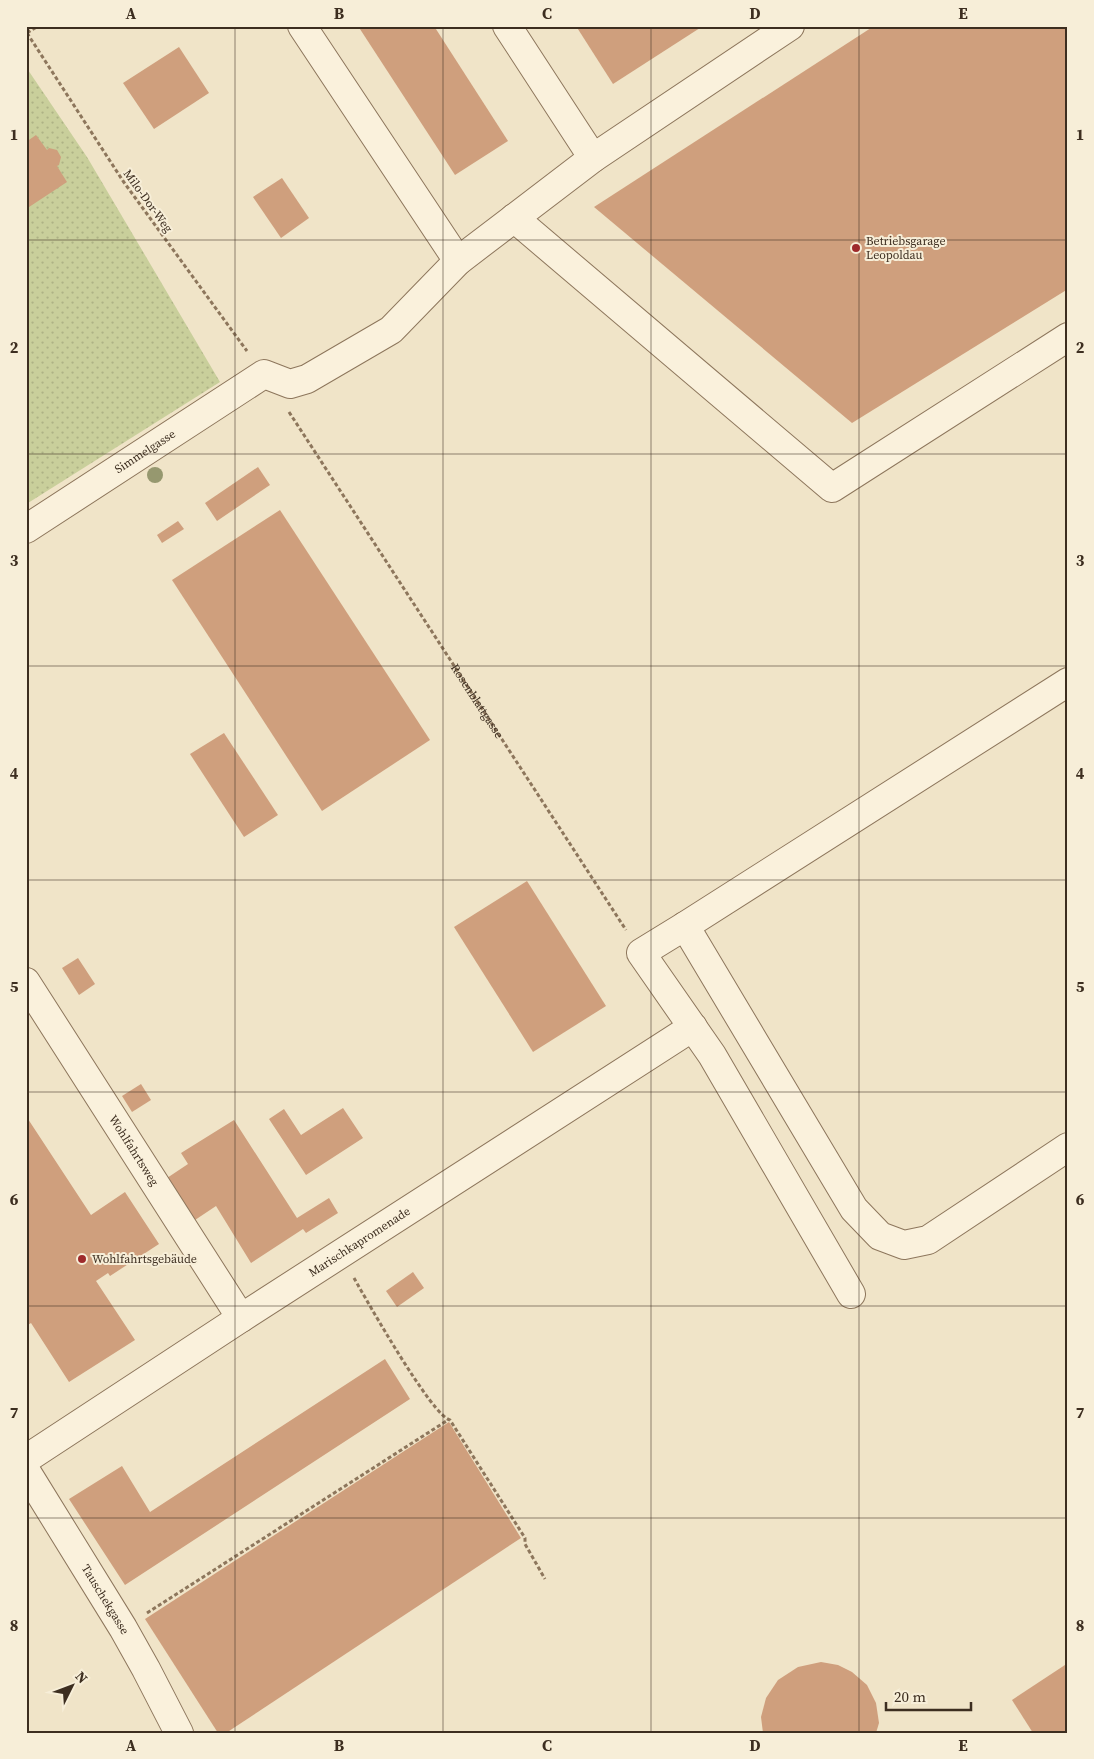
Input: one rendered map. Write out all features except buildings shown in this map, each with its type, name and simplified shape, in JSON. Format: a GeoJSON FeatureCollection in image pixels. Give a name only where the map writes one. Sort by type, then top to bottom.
{"type":"FeatureCollection","features":[{"type":"Feature","properties":{"kind":"street"},"geometry":{"type":"LineString","coordinates":[[302,26],[458,261]]}},
{"type":"Feature","properties":{"kind":"street"},"geometry":{"type":"LineString","coordinates":[[506,26],[593,158]]}},
{"type":"Feature","properties":{"kind":"street"},"geometry":{"type":"LineString","coordinates":[[264,374],[290,384],[307,379],[391,330],[458,261],[514,218],[593,158],[790,26]]}},
{"type":"Feature","properties":{"kind":"street"},"geometry":{"type":"LineString","coordinates":[[514,218],[832,488],[1068,336]]}},
{"type":"Feature","properties":{"kind":"street","name":"Simmelgasse"},"geometry":{"type":"LineString","coordinates":[[26,529],[264,374]]}},
{"type":"Feature","properties":{"kind":"street"},"geometry":{"type":"LineString","coordinates":[[851,1294],[712,1055],[641,953],[1068,682]]}},
{"type":"Feature","properties":{"kind":"street"},"geometry":{"type":"LineString","coordinates":[[686,926],[854,1209],[880,1236],[904,1245],[928,1240],[1068,1147]]}},
{"type":"Feature","properties":{"kind":"street","name":"Wohlfahrtsweg"},"geometry":{"type":"LineString","coordinates":[[26,982],[241,1318]]}},
{"type":"Feature","properties":{"kind":"street","name":"Marischkapromenade"},"geometry":{"type":"LineString","coordinates":[[26,1459],[693,1027]]}},
{"type":"Feature","properties":{"kind":"street","name":"Tauschekgasse"},"geometry":{"type":"LineString","coordinates":[[26,1471],[123,1628],[179,1733]]}},
{"type":"Feature","properties":{"kind":"path"},"geometry":{"type":"LineString","coordinates":[[27,33],[38,26]]}},
{"type":"Feature","properties":{"kind":"path","name":"Milo-Dor-Weg"},"geometry":{"type":"LineString","coordinates":[[27,33],[122,181],[264,374]]}},
{"type":"Feature","properties":{"kind":"path","name":"Rosenblattgasse"},"geometry":{"type":"LineString","coordinates":[[264,374],[641,953]]}},
{"type":"Feature","properties":{"kind":"path"},"geometry":{"type":"LineString","coordinates":[[340,1254],[426,1396],[443,1416],[450,1420],[525,1538],[525,1544],[545,1579]]}},
{"type":"Feature","properties":{"kind":"path"},"geometry":{"type":"LineString","coordinates":[[123,1628],[448,1420]]}},
{"type":"Feature","properties":{"kind":"green space"},"geometry":{"type":"Polygon","coordinates":[[[26,67],[87,157],[220,382],[28,503],[26,499],[26,67]]]}},
{"type":"Feature","properties":{"kind":"place","name":"Betriebsgarage Leopoldau"},"geometry":{"type":"Point","coordinates":[856,248]}},
{"type":"Feature","properties":{"kind":"place","name":"Wohlfahrtsgebäude"},"geometry":{"type":"Point","coordinates":[82,1259]}}]}
